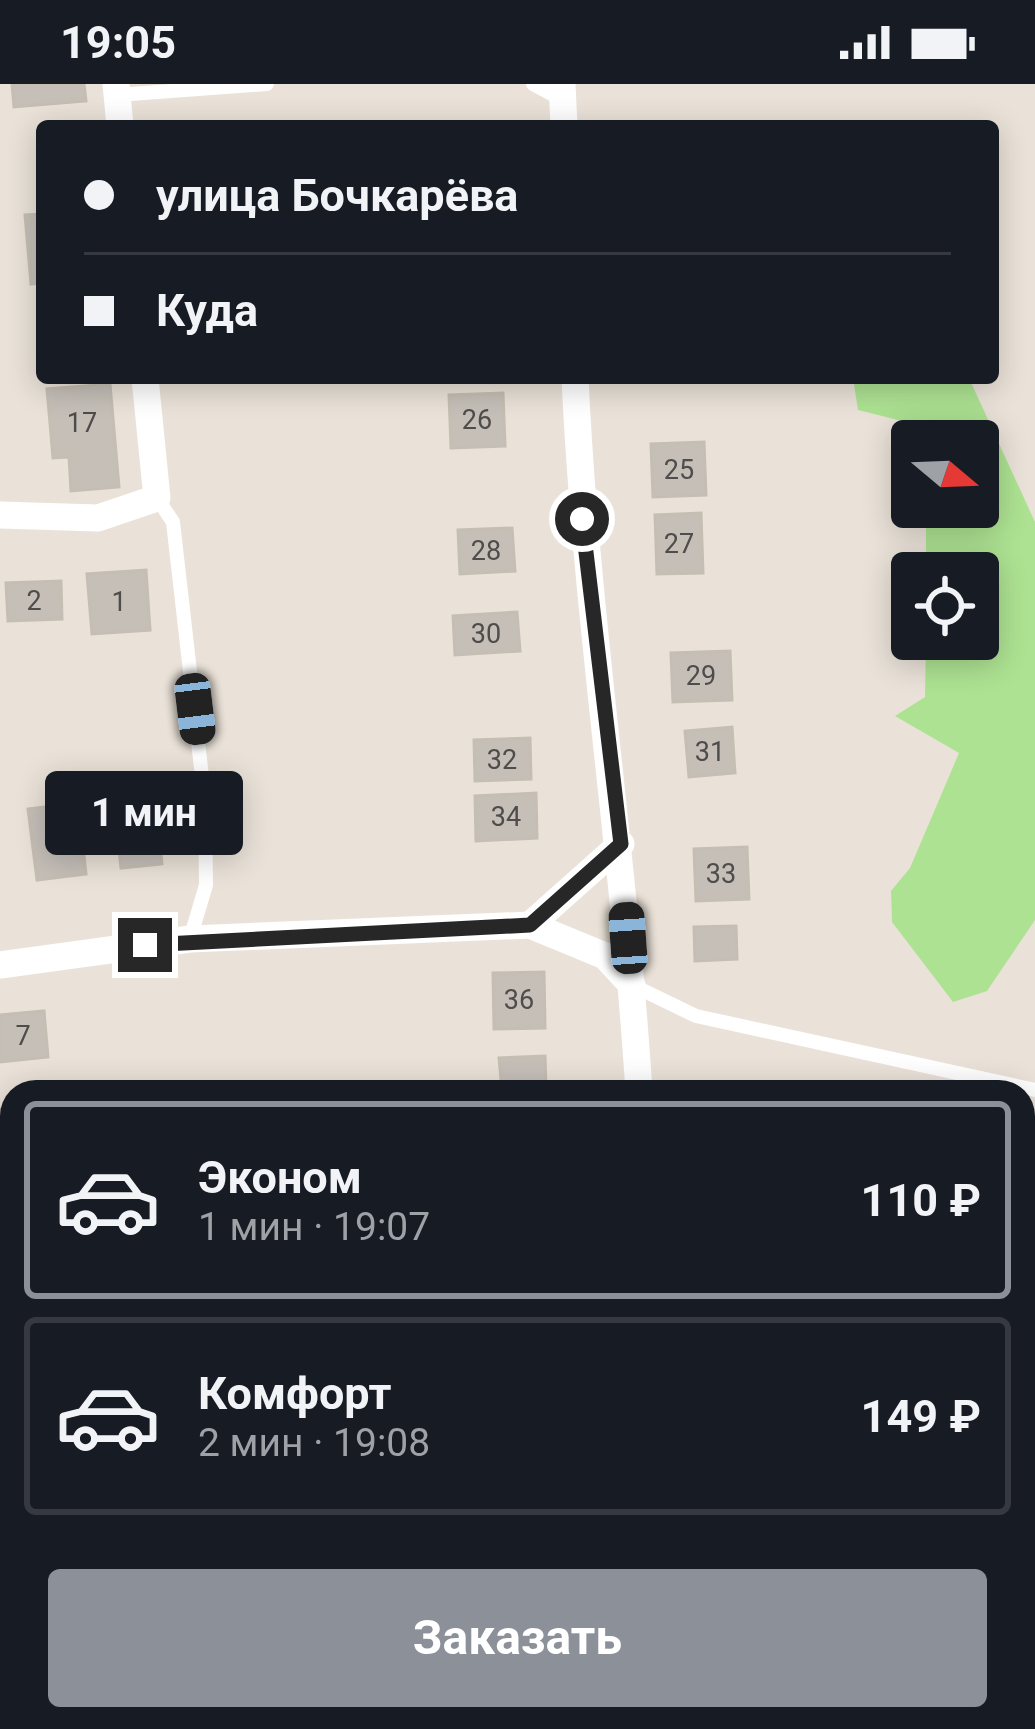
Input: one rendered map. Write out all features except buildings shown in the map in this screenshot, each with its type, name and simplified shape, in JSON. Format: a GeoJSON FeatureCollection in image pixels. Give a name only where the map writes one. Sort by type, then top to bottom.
{"type":"FeatureCollection","features":[{"type":"Feature","properties":{"kind":"street"},"geometry":{"type":"LineString","coordinates":[[117,90],[120,120]]}},
{"type":"Feature","properties":{"kind":"street"},"geometry":{"type":"LineString","coordinates":[[0,515],[98,518],[157,498],[146,384]]}},
{"type":"Feature","properties":{"kind":"street"},"geometry":{"type":"LineString","coordinates":[[575,384],[582,519],[621,844],[638,1080]]}},
{"type":"Feature","properties":{"kind":"street"},"geometry":{"type":"LineString","coordinates":[[530,925],[621,844]]}},
{"type":"Feature","properties":{"kind":"street"},"geometry":{"type":"LineString","coordinates":[[0,965],[190,939],[530,925],[604,956],[632,985]]}},
{"type":"Feature","properties":{"kind":"lane"},"geometry":{"type":"LineString","coordinates":[[117,90],[267,84]]}},
{"type":"Feature","properties":{"kind":"lane"},"geometry":{"type":"LineString","coordinates":[[533,84],[563,103]]}},
{"type":"Feature","properties":{"kind":"lane"},"geometry":{"type":"LineString","coordinates":[[157,498],[173,522],[205,803],[206,885],[190,939]]}},
{"type":"Feature","properties":{"kind":"lane"},"geometry":{"type":"LineString","coordinates":[[632,985],[696,1016],[989,1080]]}},
{"type":"Feature","properties":{"kind":"green space"},"geometry":{"type":"Polygon","coordinates":[[[854,384],[972,384],[988,420],[898,420],[858,410],[854,384]]]}},
{"type":"Feature","properties":{"kind":"green space"},"geometry":{"type":"Polygon","coordinates":[[[999,443],[1035,522],[1035,920],[987,991],[953,1002],[892,922],[891,891],[910,868],[959,753],[895,716],[925,697],[926,660],[999,660],[999,552],[926,552],[926,528],[999,528],[999,443]]]}},
{"type":"Feature","properties":{"kind":"route"},"geometry":{"type":"LineString","coordinates":[[145,945],[190,939],[530,925],[621,844],[582,519]]}}]}
